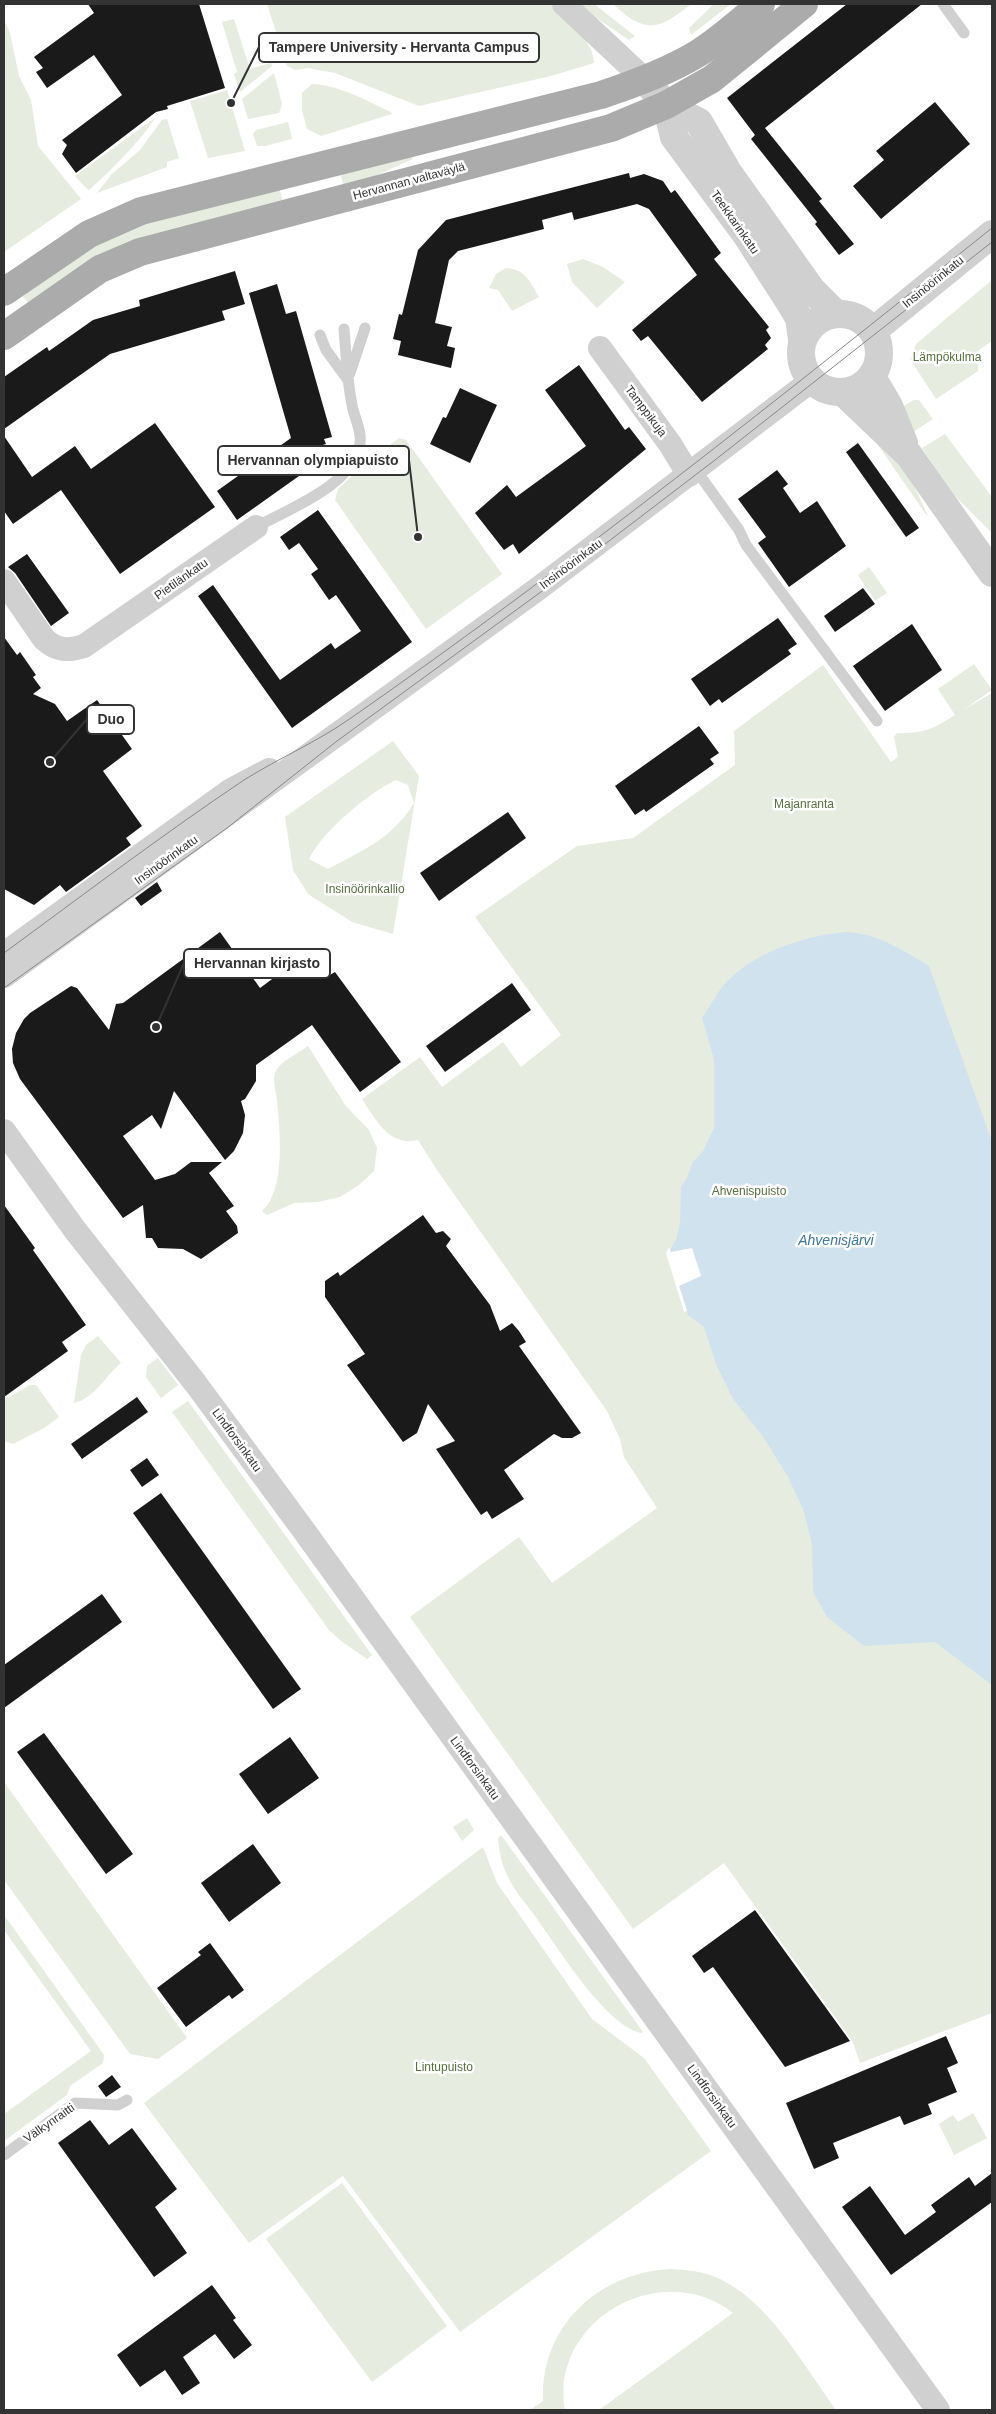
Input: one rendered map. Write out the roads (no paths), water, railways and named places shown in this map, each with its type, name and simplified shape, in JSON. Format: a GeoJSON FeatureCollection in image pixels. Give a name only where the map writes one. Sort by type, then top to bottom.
{"type":"FeatureCollection","features":[{"type":"Feature","properties":{"kind":"main road"},"geometry":{"type":"LineString","coordinates":[[4,292],[76,242],[141,211],[591,97],[645,80],[696,54],[721,37],[761,4]]}},
{"type":"Feature","properties":{"kind":"main road","name":"Hervannan valtaväylä"},"geometry":{"type":"LineString","coordinates":[[4,336],[100,269],[140,252],[611,128],[666,105],[712,79],[804,4]]}},
{"type":"Feature","properties":{"kind":"street"},"geometry":{"type":"LineString","coordinates":[[564,4],[645,80]]}},
{"type":"Feature","properties":{"kind":"street","name":"Teekkarinkatu"},"geometry":{"type":"LineString","coordinates":[[645,80],[666,105],[699,122],[728,172],[812,290],[835,313]]}},
{"type":"Feature","properties":{"kind":"street","name":"Teekkarinkatu"},"geometry":{"type":"LineString","coordinates":[[666,105],[674,138],[747,236],[800,318],[802,340]]}},
{"type":"Feature","properties":{"kind":"street","name":"Insinöörinkatu"},"geometry":{"type":"LineString","coordinates":[[873,331],[992,234]]}},
{"type":"Feature","properties":{"kind":"street"},"geometry":{"type":"LineString","coordinates":[[844,394],[872,377],[879,362],[880,346],[873,331],[864,321],[850,314],[835,313],[812,326],[802,340],[800,354],[803,368],[811,381],[826,391],[844,394],[909,455],[992,573]]}},
{"type":"Feature","properties":{"kind":"street","name":"Tamppikuja"},"geometry":{"type":"LineString","coordinates":[[600,348],[692,472]]}},
{"type":"Feature","properties":{"kind":"street"},"geometry":{"type":"LineString","coordinates":[[872,377],[889,406],[909,455]]}},
{"type":"Feature","properties":{"kind":"street","name":"Insinöörinkatu"},"geometry":{"type":"LineString","coordinates":[[4,976],[539,588],[811,381]]}},
{"type":"Feature","properties":{"kind":"street","name":"Pietilänkatu"},"geometry":{"type":"LineString","coordinates":[[4,581],[44,639],[51,646],[60,649],[74,649],[84,646],[256,527]]}},
{"type":"Feature","properties":{"kind":"street","name":"Insinöörinkatu"},"geometry":{"type":"LineString","coordinates":[[4,954],[231,790],[327,742]]}},
{"type":"Feature","properties":{"kind":"street","name":"Lindforsinkatu"},"geometry":{"type":"LineString","coordinates":[[4,1131],[75,1230],[196,1384],[296,1520],[938,2410]]}},
{"type":"Feature","properties":{"kind":"lane"},"geometry":{"type":"LineString","coordinates":[[943,4],[964,33]]}},
{"type":"Feature","properties":{"kind":"lane"},"geometry":{"type":"LineString","coordinates":[[344,328],[348,380]]}},
{"type":"Feature","properties":{"kind":"lane"},"geometry":{"type":"LineString","coordinates":[[348,380],[365,328]]}},
{"type":"Feature","properties":{"kind":"lane"},"geometry":{"type":"LineString","coordinates":[[320,335],[326,350],[348,380]]}},
{"type":"Feature","properties":{"kind":"lane","name":"Pietilänkatu"},"geometry":{"type":"LineString","coordinates":[[256,527],[320,492],[344,475],[357,457],[361,440],[348,380]]}},
{"type":"Feature","properties":{"kind":"lane"},"geometry":{"type":"LineString","coordinates":[[692,472],[739,530],[746,545],[877,721]]}},
{"type":"Feature","properties":{"kind":"lane","name":"Välkynraitti"},"geometry":{"type":"LineString","coordinates":[[4,2154],[75,2103],[118,2105],[127,2100]]}},
{"type":"Feature","properties":{"kind":"water","name":"Ahvenisjärvi"},"geometry":{"type":"Polygon","coordinates":[[[847,932],[859,933],[880,939],[929,966],[992,1142],[992,1685],[935,1642],[864,1646],[827,1617],[813,1592],[812,1543],[803,1509],[787,1475],[762,1435],[733,1399],[716,1364],[704,1327],[688,1315],[669,1252],[676,1240],[680,1223],[681,1187],[688,1176],[692,1163],[703,1151],[714,1128],[714,1059],[702,1018],[723,986],[735,974],[764,955],[813,937],[847,932]]]}},
{"type":"Feature","properties":{"kind":"tram line"},"geometry":{"type":"LineString","coordinates":[[4,953],[213,801],[257,772],[338,727],[515,600],[676,478],[992,228]]}},
{"type":"Feature","properties":{"kind":"tram line"},"geometry":{"type":"LineString","coordinates":[[4,988],[227,828],[337,741],[575,567],[715,460],[992,242]]}},
{"type":"Feature","properties":{"kind":"place","name":"Tampere University - Hervanta Campus"},"geometry":{"type":"Point","coordinates":[231,103]}},
{"type":"Feature","properties":{"kind":"place","name":"Hervannan olympiapuisto"},"geometry":{"type":"Point","coordinates":[418,537]}},
{"type":"Feature","properties":{"kind":"place","name":"Duo"},"geometry":{"type":"Point","coordinates":[50,762]}},
{"type":"Feature","properties":{"kind":"place","name":"Hervannan kirjasto"},"geometry":{"type":"Point","coordinates":[156,1027]}},
{"type":"Feature","properties":{"kind":"park label","name":"Lämpökulma"},"geometry":{"type":"Point","coordinates":[947,357]}},
{"type":"Feature","properties":{"kind":"park label","name":"Majanranta"},"geometry":{"type":"Point","coordinates":[804,804]}},
{"type":"Feature","properties":{"kind":"park label","name":"Insinöörinkallio"},"geometry":{"type":"Point","coordinates":[365,889]}},
{"type":"Feature","properties":{"kind":"park label","name":"Ahvenispuisto"},"geometry":{"type":"Point","coordinates":[749,1191]}},
{"type":"Feature","properties":{"kind":"park label","name":"Lintupuisto"},"geometry":{"type":"Point","coordinates":[444,2067]}}]}
